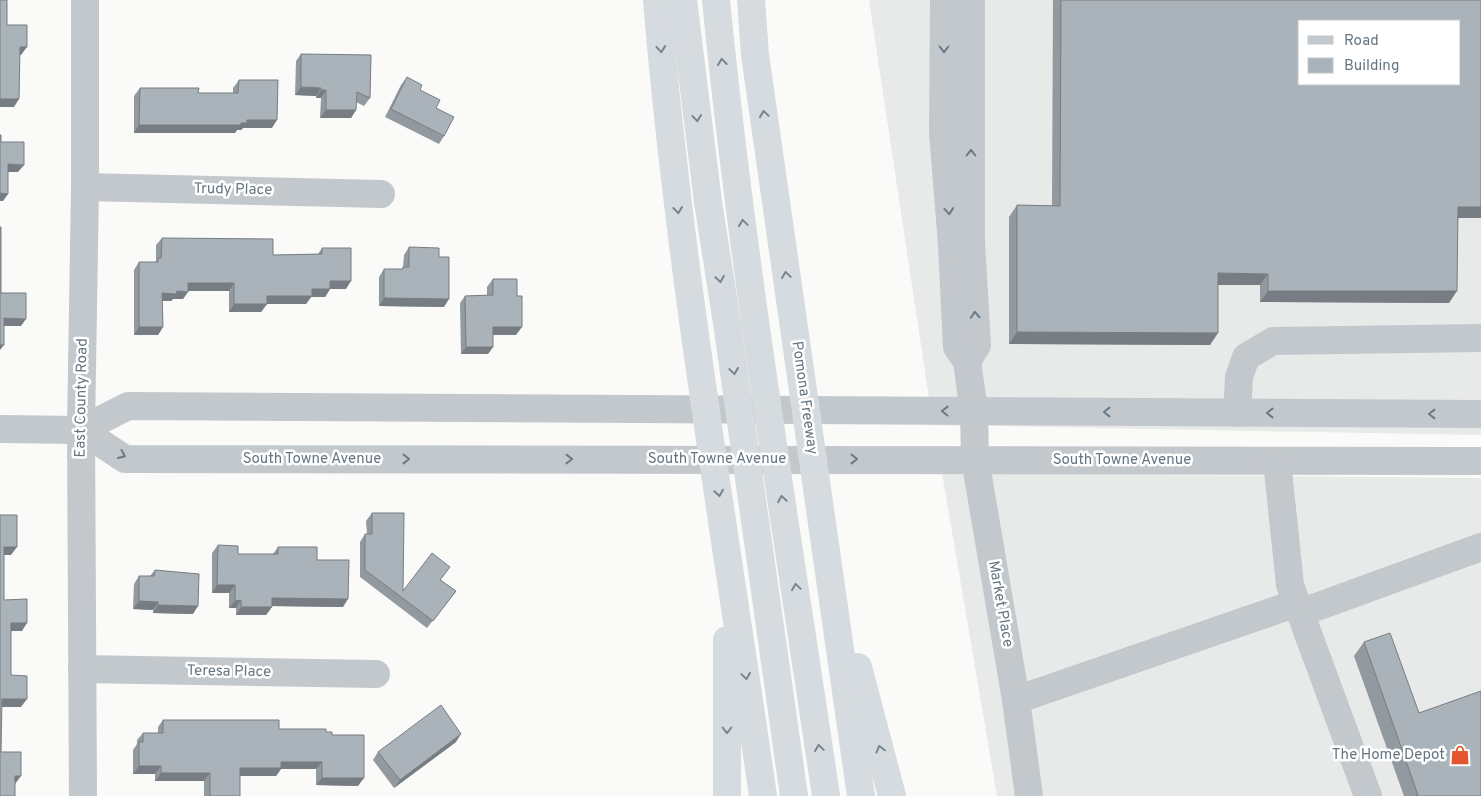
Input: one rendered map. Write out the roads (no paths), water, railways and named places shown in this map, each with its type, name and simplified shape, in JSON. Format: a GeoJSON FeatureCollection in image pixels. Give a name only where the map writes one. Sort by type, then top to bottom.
{"type":"FeatureCollection","features":[{"type":"Feature","properties":{"kind":"highway"},"geometry":{"type":"LineString","coordinates":[[657,0],[666,115],[693,324],[764,796]]}},
{"type":"Feature","properties":{"kind":"highway"},"geometry":{"type":"LineString","coordinates":[[683,0],[706,184],[760,547],[794,796]]}},
{"type":"Feature","properties":{"kind":"highway"},"geometry":{"type":"LineString","coordinates":[[716,0],[724,85],[756,324],[826,796]]}},
{"type":"Feature","properties":{"kind":"highway","name":"Pomona Freeway"},"geometry":{"type":"LineString","coordinates":[[751,0],[755,55],[862,796]]}},
{"type":"Feature","properties":{"kind":"highway"},"geometry":{"type":"LineString","coordinates":[[726,541],[727,796]]}},
{"type":"Feature","properties":{"kind":"highway"},"geometry":{"type":"LineString","coordinates":[[826,547],[892,796]]}},
{"type":"Feature","properties":{"kind":"street","name":"East County Road"},"geometry":{"type":"LineString","coordinates":[[83,796],[81,430],[86,187],[85,0]]}},
{"type":"Feature","properties":{"kind":"street"},"geometry":{"type":"LineString","coordinates":[[944,0],[943,132],[952,245],[957,347],[967,361],[977,345],[971,243],[971,0]]}},
{"type":"Feature","properties":{"kind":"street","name":"Trudy Place"},"geometry":{"type":"LineString","coordinates":[[86,187],[381,194]]}},
{"type":"Feature","properties":{"kind":"street"},"geometry":{"type":"LineString","coordinates":[[1237,413],[1239,378],[1246,357],[1273,340],[1481,338]]}},
{"type":"Feature","properties":{"kind":"street","name":"Market Place"},"geometry":{"type":"LineString","coordinates":[[967,361],[974,411],[975,459],[1016,700],[1029,796]]}},
{"type":"Feature","properties":{"kind":"street"},"geometry":{"type":"LineString","coordinates":[[0,429],[81,430],[128,406],[1481,414]]}},
{"type":"Feature","properties":{"kind":"street","name":"South Towne Avenue"},"geometry":{"type":"LineString","coordinates":[[81,430],[125,459],[1481,461]]}},
{"type":"Feature","properties":{"kind":"street"},"geometry":{"type":"LineString","coordinates":[[1277,461],[1295,600],[1368,796]]}},
{"type":"Feature","properties":{"kind":"street"},"geometry":{"type":"LineString","coordinates":[[1016,700],[1295,600],[1481,548]]}},
{"type":"Feature","properties":{"kind":"street","name":"Teresa Place"},"geometry":{"type":"LineString","coordinates":[[82,669],[376,674]]}},
{"type":"Feature","properties":{"kind":"place","name":"The Home Depot"},"geometry":{"type":"Point","coordinates":[1460,755]}}]}
